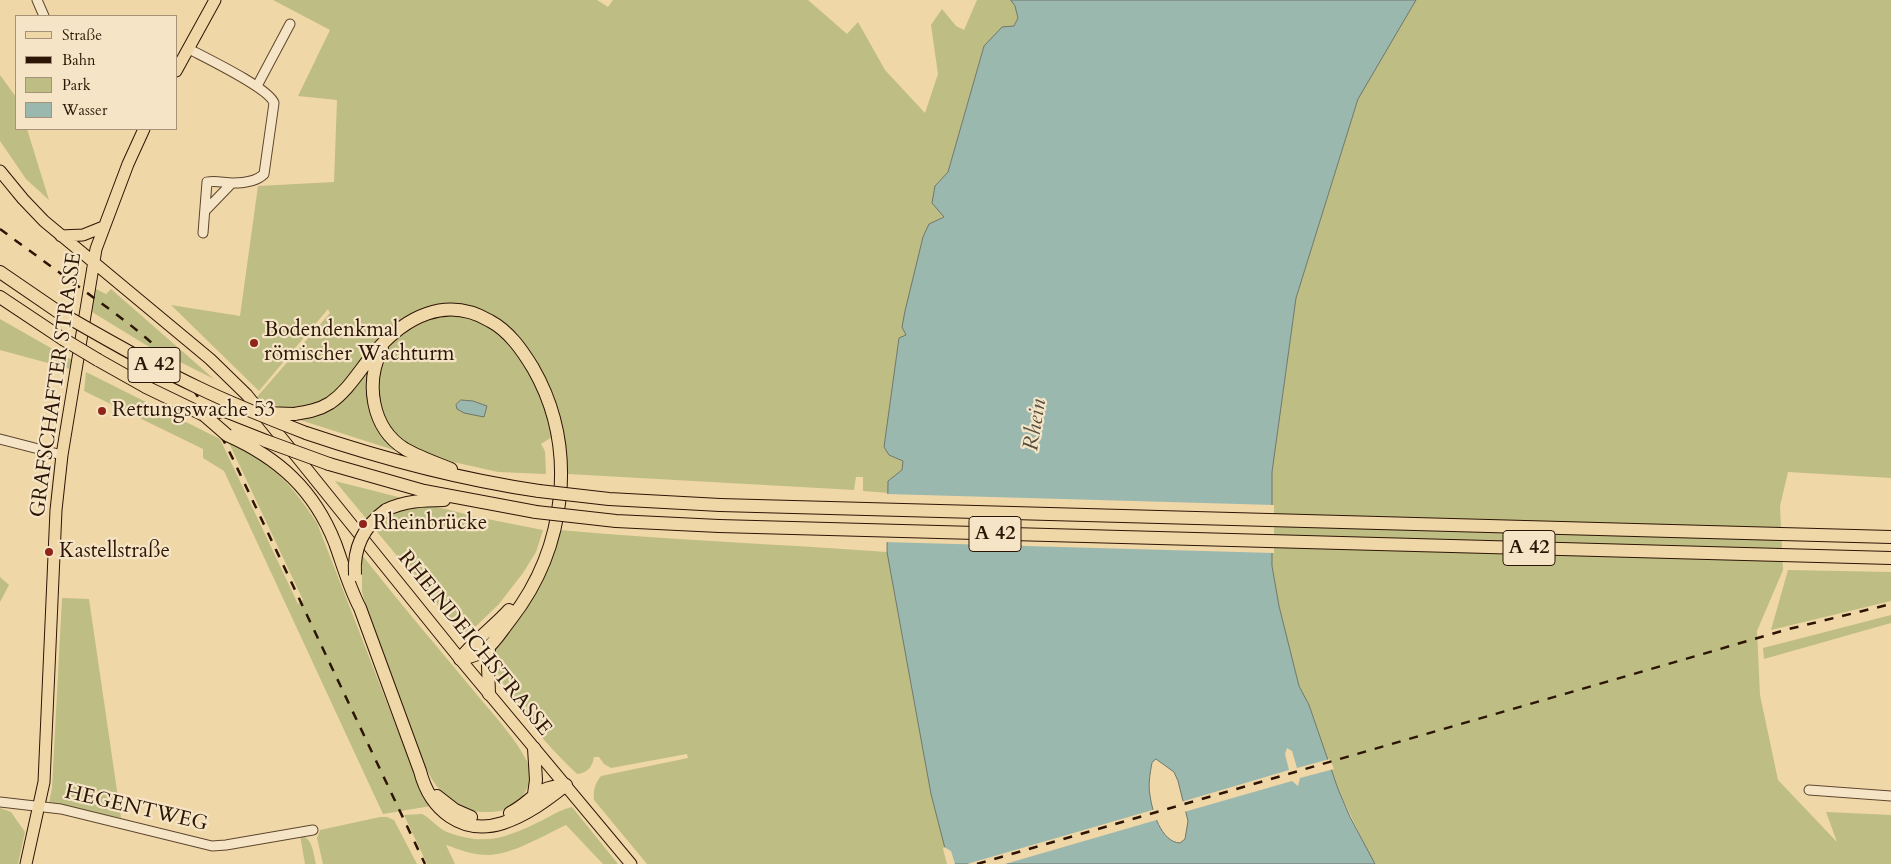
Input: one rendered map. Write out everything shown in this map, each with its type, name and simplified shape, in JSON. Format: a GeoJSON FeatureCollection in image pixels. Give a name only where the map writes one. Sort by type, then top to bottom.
{"type":"FeatureCollection","features":[{"type":"Feature","properties":{"kind":"highway","name":"A 42"},"geometry":{"type":"LineString","coordinates":[[0,272],[57,311],[152,364],[198,388],[254,413],[350,448],[431,471],[491,484],[538,491],[642,502],[834,509],[1891,537]]}},
{"type":"Feature","properties":{"kind":"highway","name":"A 42"},"geometry":{"type":"LineString","coordinates":[[0,297],[63,340],[146,387],[204,415],[225,429],[266,441],[329,464],[424,491],[536,512],[616,521],[719,526],[1891,558]]}},
{"type":"Feature","properties":{"kind":"highway"},"geometry":{"type":"LineString","coordinates":[[254,413],[294,414],[320,409],[331,402],[351,383],[375,352],[404,325],[436,310],[471,312],[493,322],[511,337],[528,360],[542,386],[552,412],[562,471],[558,516],[550,545],[523,604],[489,647],[474,656],[460,659]]}},
{"type":"Feature","properties":{"kind":"highway"},"geometry":{"type":"LineString","coordinates":[[387,340],[379,355],[372,384],[375,409],[384,428],[393,440],[405,449],[455,471],[491,484]]}},
{"type":"Feature","properties":{"kind":"highway"},"geometry":{"type":"LineString","coordinates":[[225,429],[278,464],[298,482],[318,507],[335,544],[350,588],[360,608],[428,795],[441,811],[449,818],[476,826],[502,823],[549,800],[566,785]]}},
{"type":"Feature","properties":{"kind":"highway"},"geometry":{"type":"LineString","coordinates":[[360,608],[355,575],[356,550],[363,534],[373,521],[386,510],[412,502],[461,499]]}},
{"type":"Feature","properties":{"kind":"highway"},"geometry":{"type":"LineString","coordinates":[[460,659],[467,648],[508,611],[538,573]]}},
{"type":"Feature","properties":{"kind":"highway"},"geometry":{"type":"LineString","coordinates":[[489,647],[489,694]]}},
{"type":"Feature","properties":{"kind":"highway"},"geometry":{"type":"LineString","coordinates":[[534,748],[536,780],[534,794]]}},
{"type":"Feature","properties":{"kind":"highway"},"geometry":{"type":"LineString","coordinates":[[420,772],[434,792],[447,805],[465,816],[477,818],[501,816],[512,812],[544,788],[566,785]]}},
{"type":"Feature","properties":{"kind":"main road"},"geometry":{"type":"LineString","coordinates":[[178,68],[215,0]]}},
{"type":"Feature","properties":{"kind":"main road","name":"GRAFSCHAFTER STRASSE"},"geometry":{"type":"LineString","coordinates":[[26,864],[40,806],[47,749],[56,510],[62,455],[93,262],[103,227],[144,130]]}},
{"type":"Feature","properties":{"kind":"main road","name":"RHEINDEICHSTRASSE"},"geometry":{"type":"LineString","coordinates":[[0,172],[28,204],[61,236],[210,359],[247,395],[460,659],[631,864]]}},
{"type":"Feature","properties":{"kind":"main road"},"geometry":{"type":"LineString","coordinates":[[61,236],[83,235],[103,227]]}},
{"type":"Feature","properties":{"kind":"street"},"geometry":{"type":"LineString","coordinates":[[36,0],[44,15]]}},
{"type":"Feature","properties":{"kind":"street"},"geometry":{"type":"LineString","coordinates":[[257,86],[290,24]]}},
{"type":"Feature","properties":{"kind":"street"},"geometry":{"type":"LineString","coordinates":[[189,49],[257,86],[272,98],[274,103],[264,174],[259,179],[232,183],[207,182],[203,233]]}},
{"type":"Feature","properties":{"kind":"street"},"geometry":{"type":"LineString","coordinates":[[205,211],[232,183]]}},
{"type":"Feature","properties":{"kind":"street"},"geometry":{"type":"LineString","coordinates":[[206,191],[216,200]]}},
{"type":"Feature","properties":{"kind":"street"},"geometry":{"type":"LineString","coordinates":[[0,439],[62,455]]}},
{"type":"Feature","properties":{"kind":"street"},"geometry":{"type":"LineString","coordinates":[[1808,790],[1891,796]]}},
{"type":"Feature","properties":{"kind":"street","name":"HEGENTWEG"},"geometry":{"type":"LineString","coordinates":[[0,802],[70,811],[212,846],[313,830]]}},
{"type":"Feature","properties":{"kind":"green space"},"geometry":{"type":"Polygon","coordinates":[[[273,0],[597,0],[608,7],[613,0],[808,0],[847,34],[858,22],[885,70],[925,113],[938,74],[931,25],[942,9],[956,26],[964,30],[977,0],[1011,0],[1015,6],[1018,18],[1014,26],[984,46],[948,172],[935,186],[944,217],[929,224],[906,336],[899,338],[884,447],[889,455],[903,461],[902,470],[888,481],[888,493],[863,491],[863,477],[856,477],[854,490],[568,474],[564,436],[552,437],[541,444],[545,451],[546,474],[498,472],[431,457],[406,444],[397,451],[297,419],[286,409],[256,398],[330,313],[328,309],[259,391],[171,305],[240,316],[258,186],[334,182],[337,100],[298,96],[330,30],[273,0]]]}},
{"type":"Feature","properties":{"kind":"green space"},"geometry":{"type":"Polygon","coordinates":[[[1414,0],[1891,0],[1891,478],[1788,472],[1780,506],[1783,570],[1757,631],[1760,695],[1778,780],[1837,842],[1826,812],[1891,815],[1891,864],[1375,864],[1370,856],[1338,789],[1309,705],[1299,686],[1291,656],[1272,566],[1272,472],[1296,298],[1359,96],[1414,0]]]}},
{"type":"Feature","properties":{"kind":"green space"},"geometry":{"type":"Polygon","coordinates":[[[0,75],[15,96],[15,130],[27,130],[49,200],[26,179],[0,141],[0,75]]]}},
{"type":"Feature","properties":{"kind":"green space"},"geometry":{"type":"Polygon","coordinates":[[[96,289],[106,294],[111,289],[214,379],[146,345],[92,312],[96,289]]]}},
{"type":"Feature","properties":{"kind":"green space"},"geometry":{"type":"Polygon","coordinates":[[[0,319],[72,360],[70,369],[0,350],[0,319]]]}},
{"type":"Feature","properties":{"kind":"green space"},"geometry":{"type":"Polygon","coordinates":[[[86,372],[220,439],[298,604],[303,600],[229,443],[270,467],[298,496],[317,523],[424,798],[431,806],[383,814],[224,471],[203,458],[203,449],[84,391],[86,372]]]}},
{"type":"Feature","properties":{"kind":"green space"},"geometry":{"type":"Polygon","coordinates":[[[335,481],[477,517],[543,530],[536,552],[523,573],[499,604],[470,632],[460,632],[335,481]]]}},
{"type":"Feature","properties":{"kind":"green space"},"geometry":{"type":"Polygon","coordinates":[[[560,530],[887,552],[931,794],[949,864],[647,864],[594,800],[596,784],[601,776],[688,758],[687,754],[611,768],[604,764],[599,757],[594,757],[588,769],[577,774],[552,749],[515,703],[497,671],[492,655],[560,530]]]}},
{"type":"Feature","properties":{"kind":"green space"},"geometry":{"type":"Polygon","coordinates":[[[362,555],[504,726],[524,756],[530,770],[530,780],[524,794],[513,807],[492,812],[469,810],[449,798],[437,787],[431,778],[417,746],[368,613],[362,592],[362,555]]]}},
{"type":"Feature","properties":{"kind":"green space"},"geometry":{"type":"Polygon","coordinates":[[[1788,570],[1891,572],[1891,601],[1771,630],[1788,570]]]}},
{"type":"Feature","properties":{"kind":"green space"},"geometry":{"type":"Polygon","coordinates":[[[0,577],[9,585],[0,602],[0,577]]]}},
{"type":"Feature","properties":{"kind":"green space"},"geometry":{"type":"Polygon","coordinates":[[[62,598],[89,599],[121,818],[49,803],[52,788],[62,598]]]}},
{"type":"Feature","properties":{"kind":"green space"},"geometry":{"type":"Polygon","coordinates":[[[1891,615],[1891,623],[1764,659],[1763,648],[1891,615]]]}},
{"type":"Feature","properties":{"kind":"green space"},"geometry":{"type":"Polygon","coordinates":[[[572,807],[618,864],[603,864],[566,825],[517,848],[497,854],[477,854],[446,845],[455,864],[427,864],[404,815],[422,814],[447,832],[474,839],[485,839],[496,838],[519,831],[572,807]]]}},
{"type":"Feature","properties":{"kind":"green space"},"geometry":{"type":"Polygon","coordinates":[[[0,808],[11,812],[25,832],[18,864],[0,864],[0,808]]]}},
{"type":"Feature","properties":{"kind":"green space"},"geometry":{"type":"Polygon","coordinates":[[[380,817],[394,820],[417,864],[323,864],[317,838],[320,830],[380,817]]]}},
{"type":"Feature","properties":{"kind":"green space"},"geometry":{"type":"Polygon","coordinates":[[[300,835],[308,839],[316,864],[305,864],[300,835]]]}},
{"type":"Feature","properties":{"kind":"water","name":"Rhein"},"geometry":{"type":"Polygon","coordinates":[[[1011,0],[1416,0],[1358,99],[1296,298],[1272,472],[1272,566],[1279,606],[1299,686],[1309,705],[1338,789],[1350,817],[1375,864],[949,864],[931,794],[887,552],[888,481],[902,470],[903,461],[889,455],[884,447],[899,338],[906,335],[902,327],[923,237],[929,224],[944,217],[932,203],[935,186],[948,172],[984,46],[1002,27],[1014,26],[1018,18],[1015,6],[1011,0]],[[1156,759],[1152,763],[1149,791],[1155,817],[1163,832],[1173,841],[1180,843],[1185,839],[1188,821],[1174,772],[1156,759]]]}},
{"type":"Feature","properties":{"kind":"water"},"geometry":{"type":"Polygon","coordinates":[[[461,400],[473,401],[487,406],[484,417],[464,413],[457,409],[456,405],[461,400]]]}},
{"type":"Feature","properties":{"kind":"pier"},"geometry":{"type":"Polygon","coordinates":[[[886,494],[1274,505],[1274,553],[884,542],[886,494]]]}},
{"type":"Feature","properties":{"kind":"pier"},"geometry":{"type":"Polygon","coordinates":[[[1287,748],[1292,751],[1297,768],[1330,759],[1334,769],[1300,778],[1298,786],[1292,781],[1184,812],[1181,802],[1289,770],[1285,754],[1287,748]]]}},
{"type":"Feature","properties":{"kind":"pier"},"geometry":{"type":"Polygon","coordinates":[[[1156,809],[1160,819],[1005,864],[967,864],[1156,809]]]}},
{"type":"Feature","properties":{"kind":"pier"},"geometry":{"type":"Polygon","coordinates":[[[944,847],[951,851],[955,864],[947,864],[944,847]]]}},
{"type":"Feature","properties":{"kind":"railway"},"geometry":{"type":"LineString","coordinates":[[0,229],[145,337],[175,366],[199,398],[232,457],[425,864]]}},
{"type":"Feature","properties":{"kind":"railway"},"geometry":{"type":"LineString","coordinates":[[977,864],[1789,629],[1891,604]]}},
{"type":"Feature","properties":{"kind":"place","name":"Bodendenkmal römischer Wachturm"},"geometry":{"type":"Point","coordinates":[254,343]}},
{"type":"Feature","properties":{"kind":"place","name":"Rettungswache 53"},"geometry":{"type":"Point","coordinates":[102,411]}},
{"type":"Feature","properties":{"kind":"place","name":"Rheinbrücke"},"geometry":{"type":"Point","coordinates":[363,524]}},
{"type":"Feature","properties":{"kind":"place","name":"Kastellstraße"},"geometry":{"type":"Point","coordinates":[49,552]}}]}
